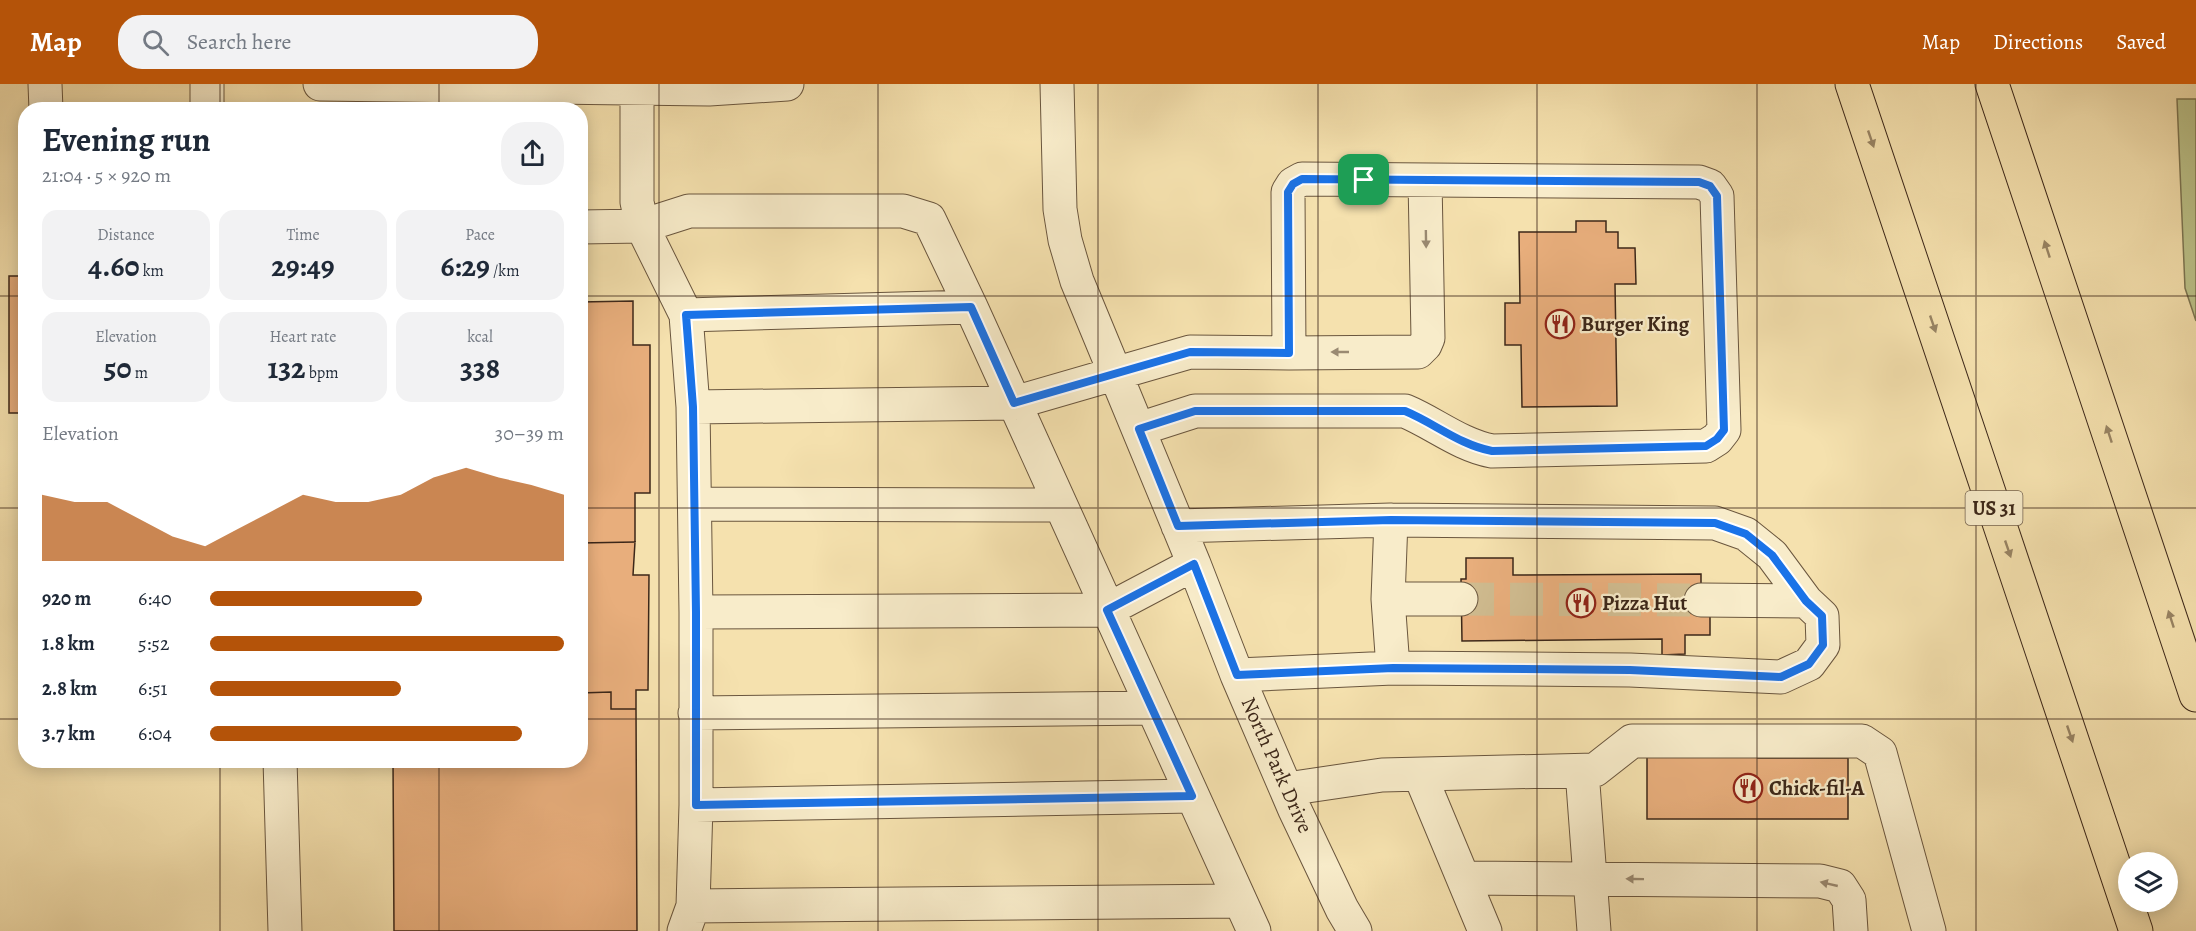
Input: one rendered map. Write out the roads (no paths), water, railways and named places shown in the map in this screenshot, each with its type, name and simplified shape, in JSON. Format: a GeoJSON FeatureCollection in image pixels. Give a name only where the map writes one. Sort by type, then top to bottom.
{"type":"FeatureCollection","features":[{"type":"Feature","properties":{"kind":"highway","name":"US 31"},"geometry":{"type":"LineString","coordinates":[[1852,84],[2136,931]]}},
{"type":"Feature","properties":{"kind":"highway"},"geometry":{"type":"LineString","coordinates":[[1992,84],[2196,695]]}},
{"type":"Feature","properties":{"kind":"street"},"geometry":{"type":"LineString","coordinates":[[45,84],[46,102]]}},
{"type":"Feature","properties":{"kind":"street"},"geometry":{"type":"LineString","coordinates":[[207,84],[207,102]]}},
{"type":"Feature","properties":{"kind":"street"},"geometry":{"type":"LineString","coordinates":[[320,84],[637,88],[787,84]]}},
{"type":"Feature","properties":{"kind":"street","name":"North Park Drive"},"geometry":{"type":"LineString","coordinates":[[1058,84],[1060,209],[1065,240],[1077,281],[1194,564],[1237,675],[1342,909],[1355,931]]}},
{"type":"Feature","properties":{"kind":"street"},"geometry":{"type":"LineString","coordinates":[[637,88],[637,202],[642,226],[686,315],[693,407],[696,805],[688,918],[1240,901]]}},
{"type":"Feature","properties":{"kind":"street"},"geometry":{"type":"LineString","coordinates":[[1139,429],[1195,411],[1405,411],[1475,448],[1492,451],[1706,446],[1717,439],[1724,430],[1717,196],[1710,186],[1699,182],[1302,179],[1293,184],[1288,192],[1289,353]]}},
{"type":"Feature","properties":{"kind":"street"},"geometry":{"type":"LineString","coordinates":[[693,407],[1014,403],[1190,352],[1418,352],[1428,338],[1425,180]]}},
{"type":"Feature","properties":{"kind":"street"},"geometry":{"type":"LineString","coordinates":[[588,227],[642,226],[689,211],[903,211],[929,219],[1254,931]]}},
{"type":"Feature","properties":{"kind":"street"},"geometry":{"type":"LineString","coordinates":[[686,315],[971,307]]}},
{"type":"Feature","properties":{"kind":"street"},"geometry":{"type":"LineString","coordinates":[[695,504],[1060,505]]}},
{"type":"Feature","properties":{"kind":"street"},"geometry":{"type":"LineString","coordinates":[[1391,520],[1388,599],[1393,668]]}},
{"type":"Feature","properties":{"kind":"street"},"geometry":{"type":"LineString","coordinates":[[1178,526],[1391,520],[1715,523],[1746,534],[1772,555],[1806,601],[1822,616],[1823,645],[1809,664],[1781,677],[1630,670],[1393,668],[1237,675]]}},
{"type":"Feature","properties":{"kind":"street"},"geometry":{"type":"LineString","coordinates":[[696,612],[1107,610],[1194,564]]}},
{"type":"Feature","properties":{"kind":"street"},"geometry":{"type":"LineString","coordinates":[[1388,599],[1461,599]]}},
{"type":"Feature","properties":{"kind":"street"},"geometry":{"type":"LineString","coordinates":[[1701,600],[1806,601]]}},
{"type":"Feature","properties":{"kind":"street"},"geometry":{"type":"LineString","coordinates":[[695,713],[1152,708]]}},
{"type":"Feature","properties":{"kind":"street"},"geometry":{"type":"LineString","coordinates":[[1287,789],[1382,775],[1595,770],[1632,741],[1862,741],[1880,753],[1929,931]]}},
{"type":"Feature","properties":{"kind":"street"},"geometry":{"type":"LineString","coordinates":[[280,768],[285,931]]}},
{"type":"Feature","properties":{"kind":"street"},"geometry":{"type":"LineString","coordinates":[[1582,771],[1594,931]]}},
{"type":"Feature","properties":{"kind":"street"},"geometry":{"type":"LineString","coordinates":[[1420,775],[1485,931]]}},
{"type":"Feature","properties":{"kind":"street"},"geometry":{"type":"LineString","coordinates":[[696,805],[1192,796]]}},
{"type":"Feature","properties":{"kind":"street"},"geometry":{"type":"LineString","coordinates":[[1463,878],[1820,881],[1840,886],[1849,900],[1851,931]]}},
{"type":"Feature","properties":{"kind":"tunnel"},"geometry":{"type":"LineString","coordinates":[[1461,599],[1701,600]]}},
{"type":"Feature","properties":{"kind":"place","name":"Burger King"},"geometry":{"type":"Point","coordinates":[1560,324]}},
{"type":"Feature","properties":{"kind":"place","name":"Pizza Hut"},"geometry":{"type":"Point","coordinates":[1581,603]}},
{"type":"Feature","properties":{"kind":"place","name":"Chick-fil-A"},"geometry":{"type":"Point","coordinates":[1748,788]}}]}
